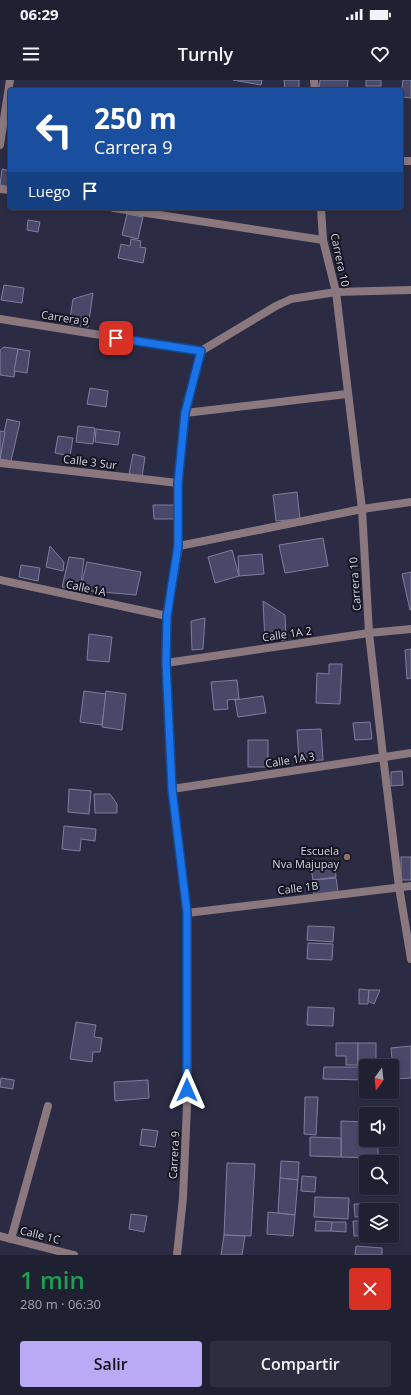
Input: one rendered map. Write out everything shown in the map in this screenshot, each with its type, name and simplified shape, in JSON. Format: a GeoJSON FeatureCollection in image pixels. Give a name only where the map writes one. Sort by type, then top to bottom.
{"type":"FeatureCollection","features":[{"type":"Feature","properties":{"kind":"street"},"geometry":{"type":"LineString","coordinates":[[0,145],[8,93]]}},
{"type":"Feature","properties":{"kind":"street"},"geometry":{"type":"LineString","coordinates":[[127,210],[323,240]]}},
{"type":"Feature","properties":{"kind":"street","name":"Carrera 10"},"geometry":{"type":"LineString","coordinates":[[321,210],[323,240],[336,292],[347,394],[362,509],[370,633],[383,756],[399,887],[411,959]]}},
{"type":"Feature","properties":{"kind":"street"},"geometry":{"type":"LineString","coordinates":[[201,351],[276,306],[291,299],[336,292],[411,290]]}},
{"type":"Feature","properties":{"kind":"street","name":"Carrera 9"},"geometry":{"type":"LineString","coordinates":[[0,319],[201,351],[185,413],[178,483],[178,546],[167,616],[166,662],[172,789],[187,913],[187,1105],[183,1198],[177,1255]]}},
{"type":"Feature","properties":{"kind":"street"},"geometry":{"type":"LineString","coordinates":[[185,413],[347,394]]}},
{"type":"Feature","properties":{"kind":"street","name":"Calle 3 Sur"},"geometry":{"type":"LineString","coordinates":[[0,463],[178,483]]}},
{"type":"Feature","properties":{"kind":"street"},"geometry":{"type":"LineString","coordinates":[[178,546],[362,509],[411,502]]}},
{"type":"Feature","properties":{"kind":"street","name":"Calle 1A"},"geometry":{"type":"LineString","coordinates":[[0,580],[167,616]]}},
{"type":"Feature","properties":{"kind":"street","name":"Calle 1A 2"},"geometry":{"type":"LineString","coordinates":[[166,662],[370,633],[411,629]]}},
{"type":"Feature","properties":{"kind":"street","name":"Calle 1A 3"},"geometry":{"type":"LineString","coordinates":[[172,789],[411,752]]}},
{"type":"Feature","properties":{"kind":"street","name":"Calle 1B"},"geometry":{"type":"LineString","coordinates":[[187,913],[411,886]]}},
{"type":"Feature","properties":{"kind":"street"},"geometry":{"type":"LineString","coordinates":[[11,1239],[48,1106]]}},
{"type":"Feature","properties":{"kind":"street","name":"Calle 1C"},"geometry":{"type":"LineString","coordinates":[[0,1236],[74,1255]]}},
{"type":"Feature","properties":{"kind":"building"},"geometry":{"type":"Polygon","coordinates":[[[233,80],[262,80],[261,85],[233,80]]]}},
{"type":"Feature","properties":{"kind":"building"},"geometry":{"type":"Polygon","coordinates":[[[284,80],[299,80],[299,88],[285,88],[284,80]]]}},
{"type":"Feature","properties":{"kind":"building"},"geometry":{"type":"Polygon","coordinates":[[[320,80],[348,80],[347,88],[319,88],[320,80]]]}},
{"type":"Feature","properties":{"kind":"building"},"geometry":{"type":"Polygon","coordinates":[[[366,80],[381,80],[381,86],[366,86],[366,80]]]}},
{"type":"Feature","properties":{"kind":"building"},"geometry":{"type":"Polygon","coordinates":[[[403,80],[411,80],[411,98],[403,97],[403,80]]]}},
{"type":"Feature","properties":{"kind":"building"},"geometry":{"type":"Polygon","coordinates":[[[2,169],[8,170],[8,187],[0,185],[2,169]]]}},
{"type":"Feature","properties":{"kind":"building"},"geometry":{"type":"Polygon","coordinates":[[[127,214],[143,217],[138,239],[122,235],[127,214]]]}},
{"type":"Feature","properties":{"kind":"building"},"geometry":{"type":"Polygon","coordinates":[[[28,220],[40,222],[38,232],[27,230],[28,220]]]}},
{"type":"Feature","properties":{"kind":"building"},"geometry":{"type":"Polygon","coordinates":[[[131,239],[141,241],[140,247],[146,248],[143,263],[118,258],[121,244],[130,246],[131,239]]]}},
{"type":"Feature","properties":{"kind":"building"},"geometry":{"type":"Polygon","coordinates":[[[4,285],[24,288],[22,303],[1,300],[4,285]]]}},
{"type":"Feature","properties":{"kind":"building"},"geometry":{"type":"Polygon","coordinates":[[[93,293],[88,327],[69,324],[73,299],[93,293]]]}},
{"type":"Feature","properties":{"kind":"building"},"geometry":{"type":"Polygon","coordinates":[[[4,347],[18,349],[14,377],[0,375],[0,350],[4,347]]]}},
{"type":"Feature","properties":{"kind":"building"},"geometry":{"type":"Polygon","coordinates":[[[18,349],[30,351],[27,373],[14,371],[18,349]]]}},
{"type":"Feature","properties":{"kind":"building"},"geometry":{"type":"Polygon","coordinates":[[[90,388],[108,391],[106,407],[87,404],[90,388]]]}},
{"type":"Feature","properties":{"kind":"building"},"geometry":{"type":"Polygon","coordinates":[[[7,419],[20,422],[11,461],[0,459],[0,451],[7,419]]]}},
{"type":"Feature","properties":{"kind":"building"},"geometry":{"type":"Polygon","coordinates":[[[78,426],[95,428],[93,444],[76,442],[78,426]]]}},
{"type":"Feature","properties":{"kind":"building"},"geometry":{"type":"Polygon","coordinates":[[[96,429],[120,432],[118,445],[95,442],[96,429]]]}},
{"type":"Feature","properties":{"kind":"building"},"geometry":{"type":"Polygon","coordinates":[[[0,431],[5,432],[0,459],[0,431]]]}},
{"type":"Feature","properties":{"kind":"building"},"geometry":{"type":"Polygon","coordinates":[[[58,436],[73,438],[70,456],[55,453],[58,436]]]}},
{"type":"Feature","properties":{"kind":"building"},"geometry":{"type":"Polygon","coordinates":[[[133,454],[145,457],[142,477],[129,474],[133,454]]]}},
{"type":"Feature","properties":{"kind":"building"},"geometry":{"type":"Polygon","coordinates":[[[297,492],[300,519],[276,521],[273,495],[297,492]]]}},
{"type":"Feature","properties":{"kind":"building"},"geometry":{"type":"Polygon","coordinates":[[[153,505],[174,505],[174,519],[154,519],[153,505]]]}},
{"type":"Feature","properties":{"kind":"building"},"geometry":{"type":"Polygon","coordinates":[[[323,538],[328,566],[285,573],[279,545],[323,538]]]}},
{"type":"Feature","properties":{"kind":"building"},"geometry":{"type":"Polygon","coordinates":[[[50,546],[64,562],[63,571],[46,567],[50,546]]]}},
{"type":"Feature","properties":{"kind":"building"},"geometry":{"type":"Polygon","coordinates":[[[232,550],[239,576],[215,583],[208,557],[232,550]]]}},
{"type":"Feature","properties":{"kind":"building"},"geometry":{"type":"Polygon","coordinates":[[[262,554],[264,574],[239,576],[238,556],[262,554]]]}},
{"type":"Feature","properties":{"kind":"building"},"geometry":{"type":"Polygon","coordinates":[[[69,557],[84,559],[80,590],[62,587],[69,557]]]}},
{"type":"Feature","properties":{"kind":"building"},"geometry":{"type":"Polygon","coordinates":[[[87,562],[141,572],[136,595],[80,590],[87,562]]]}},
{"type":"Feature","properties":{"kind":"building"},"geometry":{"type":"Polygon","coordinates":[[[21,565],[40,568],[38,581],[19,577],[21,565]]]}},
{"type":"Feature","properties":{"kind":"building"},"geometry":{"type":"Polygon","coordinates":[[[411,572],[411,610],[410,610],[402,574],[411,572]]]}},
{"type":"Feature","properties":{"kind":"building"},"geometry":{"type":"Polygon","coordinates":[[[263,601],[285,615],[286,640],[265,641],[263,601]]]}},
{"type":"Feature","properties":{"kind":"building"},"geometry":{"type":"Polygon","coordinates":[[[205,618],[203,649],[192,650],[191,621],[205,618]]]}},
{"type":"Feature","properties":{"kind":"building"},"geometry":{"type":"Polygon","coordinates":[[[89,634],[112,637],[109,662],[87,660],[89,634]]]}},
{"type":"Feature","properties":{"kind":"building"},"geometry":{"type":"Polygon","coordinates":[[[411,649],[411,678],[407,679],[405,650],[411,649]]]}},
{"type":"Feature","properties":{"kind":"building"},"geometry":{"type":"Polygon","coordinates":[[[329,664],[342,664],[340,704],[316,703],[317,673],[329,674],[329,664]]]}},
{"type":"Feature","properties":{"kind":"building"},"geometry":{"type":"Polygon","coordinates":[[[237,680],[239,699],[227,700],[228,709],[214,710],[211,682],[237,680]]]}},
{"type":"Feature","properties":{"kind":"building"},"geometry":{"type":"Polygon","coordinates":[[[84,691],[106,694],[102,725],[80,722],[84,691]]]}},
{"type":"Feature","properties":{"kind":"building"},"geometry":{"type":"Polygon","coordinates":[[[106,691],[126,694],[122,730],[102,727],[106,691]]]}},
{"type":"Feature","properties":{"kind":"building"},"geometry":{"type":"Polygon","coordinates":[[[263,696],[266,713],[238,717],[235,700],[263,696]]]}},
{"type":"Feature","properties":{"kind":"building"},"geometry":{"type":"Polygon","coordinates":[[[370,722],[372,739],[355,740],[353,723],[370,722]]]}},
{"type":"Feature","properties":{"kind":"building"},"geometry":{"type":"Polygon","coordinates":[[[321,729],[323,760],[299,761],[297,730],[321,729]]]}},
{"type":"Feature","properties":{"kind":"building"},"geometry":{"type":"Polygon","coordinates":[[[248,740],[268,740],[268,767],[248,767],[248,740]]]}},
{"type":"Feature","properties":{"kind":"building"},"geometry":{"type":"Polygon","coordinates":[[[402,771],[403,785],[391,786],[391,772],[402,771]]]}},
{"type":"Feature","properties":{"kind":"building"},"geometry":{"type":"Polygon","coordinates":[[[69,789],[91,791],[89,814],[68,812],[69,789]]]}},
{"type":"Feature","properties":{"kind":"building"},"geometry":{"type":"Polygon","coordinates":[[[94,794],[110,794],[117,804],[117,813],[95,813],[94,794]]]}},
{"type":"Feature","properties":{"kind":"building"},"geometry":{"type":"Polygon","coordinates":[[[64,826],[96,829],[95,841],[81,839],[80,851],[62,849],[64,826]]]}},
{"type":"Feature","properties":{"kind":"building"},"geometry":{"type":"Polygon","coordinates":[[[401,857],[411,857],[411,880],[401,880],[401,857]]]}},
{"type":"Feature","properties":{"kind":"building"},"geometry":{"type":"Polygon","coordinates":[[[335,864],[336,877],[313,880],[311,868],[335,864]]]}},
{"type":"Feature","properties":{"kind":"building"},"geometry":{"type":"Polygon","coordinates":[[[336,878],[338,892],[314,895],[313,880],[336,878]]]}},
{"type":"Feature","properties":{"kind":"building"},"geometry":{"type":"Polygon","coordinates":[[[308,926],[334,927],[333,942],[307,940],[308,926]]]}},
{"type":"Feature","properties":{"kind":"building"},"geometry":{"type":"Polygon","coordinates":[[[308,943],[333,944],[332,960],[307,959],[308,943]]]}},
{"type":"Feature","properties":{"kind":"building"},"geometry":{"type":"Polygon","coordinates":[[[359,989],[369,990],[368,1004],[359,1004],[359,989]]]}},
{"type":"Feature","properties":{"kind":"building"},"geometry":{"type":"Polygon","coordinates":[[[369,990],[380,990],[374,1004],[368,1001],[369,990]]]}},
{"type":"Feature","properties":{"kind":"building"},"geometry":{"type":"Polygon","coordinates":[[[308,1007],[334,1008],[333,1026],[307,1025],[308,1007]]]}},
{"type":"Feature","properties":{"kind":"building"},"geometry":{"type":"Polygon","coordinates":[[[76,1022],[96,1025],[94,1037],[102,1038],[100,1052],[93,1052],[92,1062],[70,1059],[76,1022]]]}},
{"type":"Feature","properties":{"kind":"building"},"geometry":{"type":"Polygon","coordinates":[[[336,1043],[358,1043],[358,1065],[346,1065],[346,1056],[336,1056],[336,1043]]]}},
{"type":"Feature","properties":{"kind":"building"},"geometry":{"type":"Polygon","coordinates":[[[358,1043],[376,1043],[376,1059],[359,1059],[358,1065],[358,1043]]]}},
{"type":"Feature","properties":{"kind":"building"},"geometry":{"type":"Polygon","coordinates":[[[411,1046],[411,1078],[399,1079],[399,1059],[392,1059],[391,1048],[411,1046]]]}},
{"type":"Feature","properties":{"kind":"building"},"geometry":{"type":"Polygon","coordinates":[[[324,1067],[359,1067],[359,1080],[323,1079],[324,1067]]]}},
{"type":"Feature","properties":{"kind":"building"},"geometry":{"type":"Polygon","coordinates":[[[1,1078],[14,1080],[13,1089],[0,1087],[1,1078]]]}},
{"type":"Feature","properties":{"kind":"building"},"geometry":{"type":"Polygon","coordinates":[[[148,1080],[149,1098],[115,1101],[114,1082],[148,1080]]]}},
{"type":"Feature","properties":{"kind":"building"},"geometry":{"type":"Polygon","coordinates":[[[305,1097],[318,1097],[316,1135],[304,1134],[305,1097]]]}},
{"type":"Feature","properties":{"kind":"building"},"geometry":{"type":"Polygon","coordinates":[[[341,1121],[359,1122],[359,1147],[378,1147],[378,1155],[359,1155],[359,1157],[341,1157],[341,1121]]]}},
{"type":"Feature","properties":{"kind":"building"},"geometry":{"type":"Polygon","coordinates":[[[142,1129],[158,1131],[155,1147],[140,1145],[142,1129]]]}},
{"type":"Feature","properties":{"kind":"building"},"geometry":{"type":"Polygon","coordinates":[[[310,1137],[341,1138],[341,1157],[310,1156],[310,1137]]]}},
{"type":"Feature","properties":{"kind":"building"},"geometry":{"type":"Polygon","coordinates":[[[281,1161],[299,1162],[298,1180],[280,1178],[281,1161]]]}},
{"type":"Feature","properties":{"kind":"building"},"geometry":{"type":"Polygon","coordinates":[[[227,1163],[255,1164],[251,1236],[224,1235],[227,1163]]]}},
{"type":"Feature","properties":{"kind":"building"},"geometry":{"type":"Polygon","coordinates":[[[302,1176],[316,1177],[315,1192],[301,1191],[302,1176]]]}},
{"type":"Feature","properties":{"kind":"building"},"geometry":{"type":"Polygon","coordinates":[[[280,1178],[298,1180],[295,1215],[278,1213],[280,1178]]]}},
{"type":"Feature","properties":{"kind":"building"},"geometry":{"type":"Polygon","coordinates":[[[315,1197],[349,1198],[348,1219],[314,1217],[315,1197]]]}},
{"type":"Feature","properties":{"kind":"building"},"geometry":{"type":"Polygon","coordinates":[[[354,1204],[359,1204],[359,1217],[355,1217],[354,1204]]]}},
{"type":"Feature","properties":{"kind":"building"},"geometry":{"type":"Polygon","coordinates":[[[268,1212],[295,1215],[293,1236],[267,1234],[268,1212]]]}},
{"type":"Feature","properties":{"kind":"building"},"geometry":{"type":"Polygon","coordinates":[[[131,1214],[147,1216],[144,1232],[129,1229],[131,1214]]]}},
{"type":"Feature","properties":{"kind":"building"},"geometry":{"type":"Polygon","coordinates":[[[316,1221],[332,1222],[331,1231],[315,1231],[316,1221]]]}},
{"type":"Feature","properties":{"kind":"building"},"geometry":{"type":"Polygon","coordinates":[[[353,1221],[359,1221],[359,1236],[354,1236],[353,1221]]]}},
{"type":"Feature","properties":{"kind":"building"},"geometry":{"type":"Polygon","coordinates":[[[332,1222],[346,1222],[346,1232],[331,1231],[332,1222]]]}},
{"type":"Feature","properties":{"kind":"building"},"geometry":{"type":"Polygon","coordinates":[[[224,1235],[245,1236],[242,1255],[221,1255],[224,1235]]]}},
{"type":"Feature","properties":{"kind":"building"},"geometry":{"type":"Polygon","coordinates":[[[356,1246],[382,1248],[382,1255],[355,1255],[356,1246]]]}},
{"type":"Feature","properties":{"kind":"place","name":"Escuela Nva Majupay"},"geometry":{"type":"Point","coordinates":[347,857]}},
{"type":"Feature","properties":{"kind":"route"},"geometry":{"type":"LineString","coordinates":[[116,338],[201,351],[185,413],[178,483],[178,546],[167,616],[166,662],[172,789],[187,913],[187,1090]]}}]}
